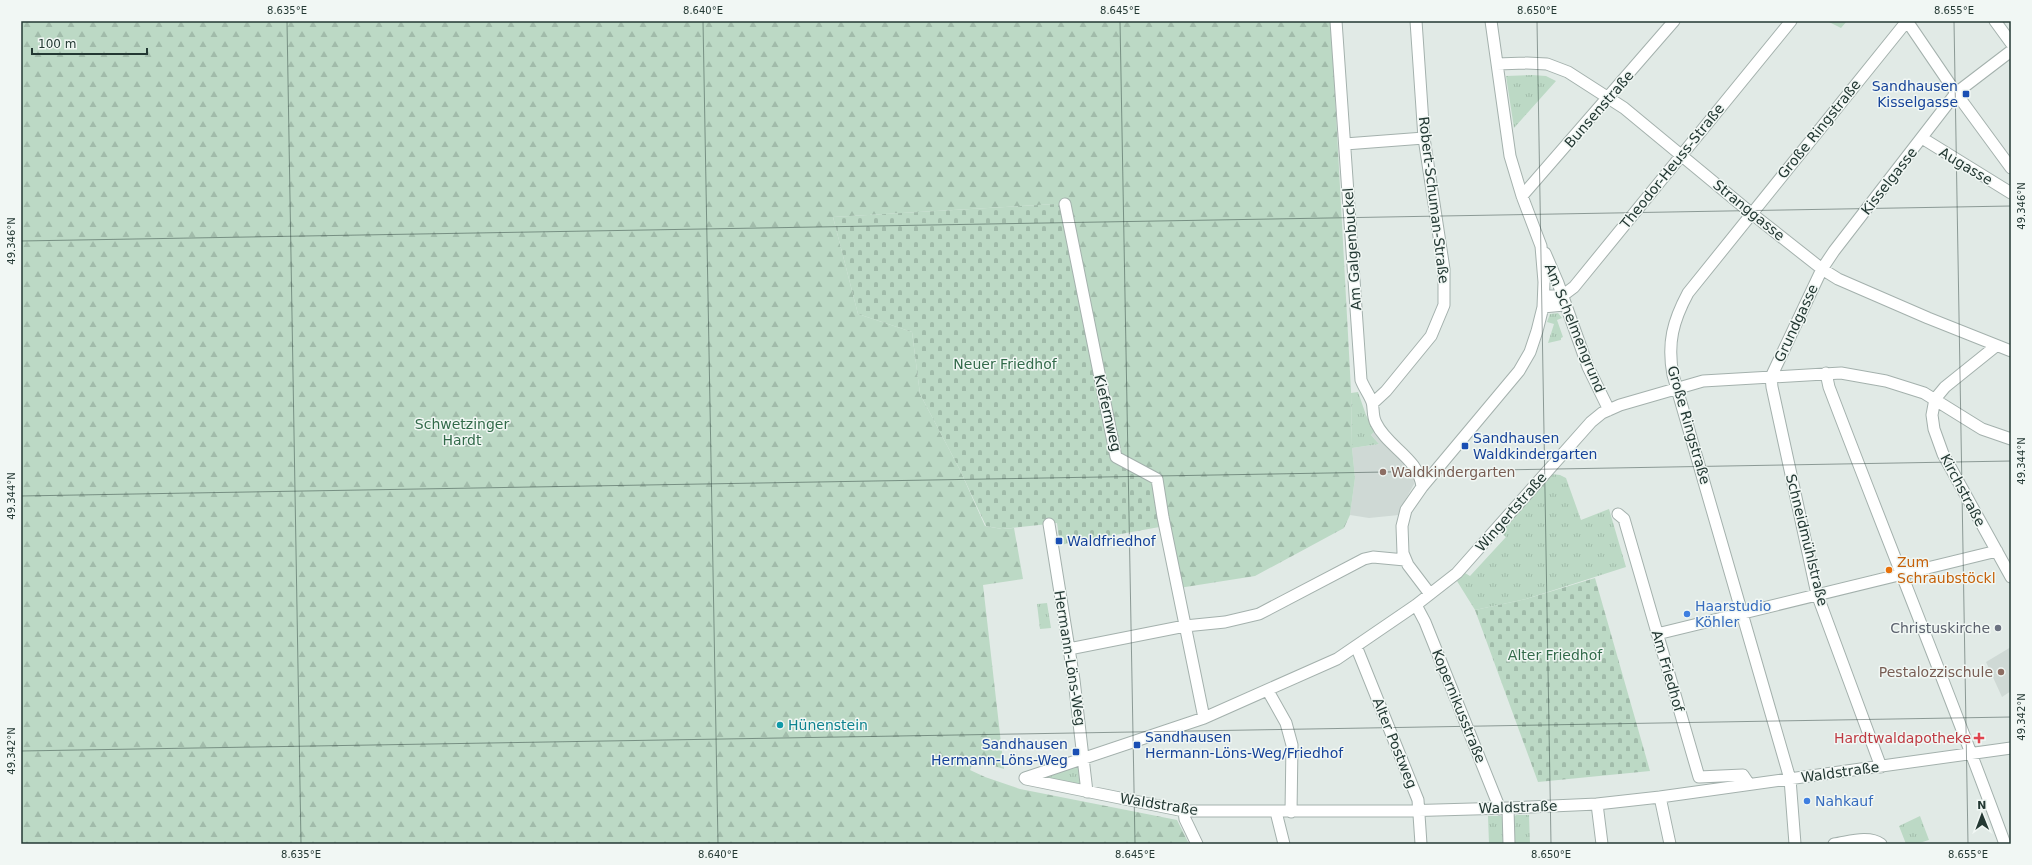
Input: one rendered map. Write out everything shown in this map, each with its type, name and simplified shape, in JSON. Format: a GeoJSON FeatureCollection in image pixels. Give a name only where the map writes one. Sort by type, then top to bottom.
{"type":"FeatureCollection","features":[{"type":"Feature","properties":{"kind":"street","name":"Am Galgenbuckel"},"geometry":{"type":"LineString","coordinates":[[1336,21],[1361,380],[1373,403],[1372,411],[1376,423],[1383,434],[1410,461],[1419,474],[1422,487]]}},
{"type":"Feature","properties":{"kind":"street","name":"Robert-Schuman-Straße"},"geometry":{"type":"LineString","coordinates":[[1373,403],[1386,391],[1431,336],[1444,305],[1444,268],[1424,138],[1416,21]]}},
{"type":"Feature","properties":{"kind":"street","name":"Am Schelmengrund"},"geometry":{"type":"LineString","coordinates":[[1491,21],[1507,140],[1513,169],[1588,367],[1609,410]]}},
{"type":"Feature","properties":{"kind":"street","name":"Bunsenstraße"},"geometry":{"type":"LineString","coordinates":[[1522,196],[1609,98],[1674,21]]}},
{"type":"Feature","properties":{"kind":"street","name":"Theodor-Heuss-Straße"},"geometry":{"type":"LineString","coordinates":[[1563,300],[1791,21]]}},
{"type":"Feature","properties":{"kind":"street"},"geometry":{"type":"LineString","coordinates":[[1907,21],[1956,93],[2011,168]]}},
{"type":"Feature","properties":{"kind":"street","name":"Große Ringstraße"},"geometry":{"type":"LineString","coordinates":[[1795,844],[1790,779],[1671,364],[1670,344],[1678,314],[1688,293],[1907,21]]}},
{"type":"Feature","properties":{"kind":"street"},"geometry":{"type":"LineString","coordinates":[[1994,21],[2011,43]]}},
{"type":"Feature","properties":{"kind":"street","name":"Kisselgasse"},"geometry":{"type":"LineString","coordinates":[[1822,269],[1956,93],[2011,50]]}},
{"type":"Feature","properties":{"kind":"street","name":"Stranggasse"},"geometry":{"type":"LineString","coordinates":[[1497,64],[1547,64],[1568,72],[1624,108],[1681,156],[1822,269],[1838,279],[2005,346]]}},
{"type":"Feature","properties":{"kind":"street"},"geometry":{"type":"LineString","coordinates":[[1345,144],[1424,138]]}},
{"type":"Feature","properties":{"kind":"street","name":"Augasse"},"geometry":{"type":"LineString","coordinates":[[1922,138],[2011,193]]}},
{"type":"Feature","properties":{"kind":"street","name":"Kiefernweg"},"geometry":{"type":"LineString","coordinates":[[1065,204],[1116,456],[1157,479],[1162,517],[1204,718]]}},
{"type":"Feature","properties":{"kind":"street"},"geometry":{"type":"LineString","coordinates":[[1430,594],[1405,560],[1402,535],[1404,517],[1409,504],[1519,371],[1530,352],[1544,302],[1541,246]]}},
{"type":"Feature","properties":{"kind":"street","name":"Grundgasse"},"geometry":{"type":"LineString","coordinates":[[1771,377],[1822,269]]}},
{"type":"Feature","properties":{"kind":"street"},"geometry":{"type":"LineString","coordinates":[[1544,302],[1563,300]]}},
{"type":"Feature","properties":{"kind":"street"},"geometry":{"type":"LineString","coordinates":[[1935,399],[1945,387],[2005,346]]}},
{"type":"Feature","properties":{"kind":"street"},"geometry":{"type":"LineString","coordinates":[[1826,373],[1900,574],[1972,754],[2004,844]]}},
{"type":"Feature","properties":{"kind":"street","name":"Wingertstraße"},"geometry":{"type":"LineString","coordinates":[[1025,778],[1204,718],[1337,660],[1416,605],[1457,573],[1585,428],[1598,416],[1609,410],[1703,381],[1841,373],[1886,381],[1924,393],[1982,429],[2011,439]]}},
{"type":"Feature","properties":{"kind":"street","name":"Schneidmühlstraße"},"geometry":{"type":"LineString","coordinates":[[1771,377],[1817,594],[1881,767]]}},
{"type":"Feature","properties":{"kind":"street","name":"Kirchstraße"},"geometry":{"type":"LineString","coordinates":[[1935,399],[1932,415],[1937,442],[2011,577]]}},
{"type":"Feature","properties":{"kind":"street","name":"Am Galgenbuckel"},"geometry":{"type":"LineString","coordinates":[[1410,461],[1424,468],[1438,469]]}},
{"type":"Feature","properties":{"kind":"street","name":"Am Friedhof"},"geometry":{"type":"LineString","coordinates":[[1618,514],[1624,519],[1699,777],[1743,775],[1749,784]]}},
{"type":"Feature","properties":{"kind":"street","name":"Hermann-Löns-Weg"},"geometry":{"type":"LineString","coordinates":[[1049,524],[1070,649],[1088,792]]}},
{"type":"Feature","properties":{"kind":"street"},"geometry":{"type":"LineString","coordinates":[[1657,634],[1997,551]]}},
{"type":"Feature","properties":{"kind":"street"},"geometry":{"type":"LineString","coordinates":[[1070,649],[1185,626],[1225,622],[1259,614],[1364,559],[1373,557],[1405,560]]}},
{"type":"Feature","properties":{"kind":"street","name":"Kopernikusstraße"},"geometry":{"type":"LineString","coordinates":[[1416,605],[1425,622],[1504,808]]}},
{"type":"Feature","properties":{"kind":"street","name":"Alter Postweg"},"geometry":{"type":"LineString","coordinates":[[1356,646],[1418,800],[1421,844]]}},
{"type":"Feature","properties":{"kind":"street"},"geometry":{"type":"LineString","coordinates":[[1268,690],[1290,734],[1292,745],[1291,812]]}},
{"type":"Feature","properties":{"kind":"street","name":"Waldstraße"},"geometry":{"type":"LineString","coordinates":[[1025,778],[1184,811],[1291,812],[1504,808],[1597,804],[1660,797],[2011,748]]}},
{"type":"Feature","properties":{"kind":"street"},"geometry":{"type":"LineString","coordinates":[[1660,797],[1670,844]]}},
{"type":"Feature","properties":{"kind":"street"},"geometry":{"type":"LineString","coordinates":[[1597,804],[1602,844]]}},
{"type":"Feature","properties":{"kind":"street"},"geometry":{"type":"LineString","coordinates":[[1504,808],[1509,844]]}},
{"type":"Feature","properties":{"kind":"street"},"geometry":{"type":"LineString","coordinates":[[1184,811],[1185,818],[1197,844]]}},
{"type":"Feature","properties":{"kind":"street"},"geometry":{"type":"LineString","coordinates":[[1276,812],[1284,844]]}},
{"type":"Feature","properties":{"kind":"street"},"geometry":{"type":"LineString","coordinates":[[1834,844],[1866,839],[1874,840],[1881,844]]}},
{"type":"Feature","properties":{"kind":"shaded area","name":"Waldkindergarten"},"geometry":{"type":"Polygon","coordinates":[[[1375,431],[1413,474],[1414,484],[1401,508],[1399,515],[1369,518],[1350,515],[1355,478],[1352,448],[1379,444],[1371,435],[1375,431]]]}},
{"type":"Feature","properties":{"kind":"shaded area","name":"Pestalozzischule"},"geometry":{"type":"Polygon","coordinates":[[[2011,647],[2011,691],[2002,697],[1986,662],[2011,647]]]}},
{"type":"Feature","properties":{"kind":"green space","name":"Schwetzinger Hardt"},"geometry":{"type":"Polygon","coordinates":[[[21,21],[1331,21],[1351,390],[1352,448],[1355,478],[1350,515],[1344,528],[1255,576],[1179,588],[1158,494],[1115,457],[1056,204],[833,217],[858,314],[912,332],[920,394],[960,470],[985,526],[1002,529],[1014,528],[1023,579],[983,585],[1004,769],[974,760],[970,770],[985,777],[1020,789],[1177,820],[1189,844],[21,844],[21,21]]]}},
{"type":"Feature","properties":{"kind":"green space"},"geometry":{"type":"Polygon","coordinates":[[[1827,21],[1847,21],[1841,28],[1827,21]]]}},
{"type":"Feature","properties":{"kind":"green space"},"geometry":{"type":"Polygon","coordinates":[[[1506,76],[1546,76],[1556,81],[1514,128],[1506,76]]]}},
{"type":"Feature","properties":{"kind":"green space","name":"Neuer Friedhof"},"geometry":{"type":"Polygon","coordinates":[[[1056,204],[1065,218],[1115,457],[1156,479],[1165,526],[1060,545],[1057,523],[1002,529],[986,526],[960,470],[920,394],[912,332],[858,314],[833,217],[1056,204]]]}},
{"type":"Feature","properties":{"kind":"green space"},"geometry":{"type":"Polygon","coordinates":[[[1558,313],[1562,318],[1557,320],[1563,337],[1561,340],[1548,343],[1554,324],[1547,322],[1550,314],[1558,313]]]}},
{"type":"Feature","properties":{"kind":"green space"},"geometry":{"type":"Polygon","coordinates":[[[1358,392],[1366,415],[1375,431],[1371,435],[1379,444],[1352,448],[1351,393],[1358,392]]]}},
{"type":"Feature","properties":{"kind":"green space"},"geometry":{"type":"Polygon","coordinates":[[[1552,474],[1560,475],[1566,478],[1581,520],[1609,509],[1626,567],[1526,599],[1475,610],[1457,581],[1465,573],[1470,576],[1506,537],[1500,532],[1552,474]]]}},
{"type":"Feature","properties":{"kind":"green space","name":"Alter Friedhof"},"geometry":{"type":"Polygon","coordinates":[[[1595,578],[1650,771],[1538,782],[1475,610],[1526,599],[1595,578]]]}},
{"type":"Feature","properties":{"kind":"green space"},"geometry":{"type":"Polygon","coordinates":[[[1047,603],[1051,628],[1040,629],[1037,604],[1047,603]]]}},
{"type":"Feature","properties":{"kind":"green space"},"geometry":{"type":"Polygon","coordinates":[[[1078,766],[1080,768],[1081,785],[1037,778],[1078,766]]]}},
{"type":"Feature","properties":{"kind":"green space"},"geometry":{"type":"Polygon","coordinates":[[[1516,815],[1529,815],[1530,844],[1513,844],[1513,818],[1516,815]]]}},
{"type":"Feature","properties":{"kind":"green space"},"geometry":{"type":"Polygon","coordinates":[[[1488,816],[1501,816],[1505,818],[1505,844],[1489,844],[1488,816]]]}},
{"type":"Feature","properties":{"kind":"green space"},"geometry":{"type":"Polygon","coordinates":[[[1920,816],[1929,840],[1916,844],[1906,844],[1899,826],[1920,816]]]}},
{"type":"Feature","properties":{"kind":"place","name":"Sandhausen Kisselgasse"},"geometry":{"type":"Point","coordinates":[1966,94]}},
{"type":"Feature","properties":{"kind":"place","name":"Sandhausen Waldkindergarten"},"geometry":{"type":"Point","coordinates":[1465,446]}},
{"type":"Feature","properties":{"kind":"place","name":"Waldkindergarten"},"geometry":{"type":"Point","coordinates":[1383,472]}},
{"type":"Feature","properties":{"kind":"place","name":"Waldfriedhof"},"geometry":{"type":"Point","coordinates":[1059,541]}},
{"type":"Feature","properties":{"kind":"place","name":"Zum Schraubstöckl"},"geometry":{"type":"Point","coordinates":[1889,570]}},
{"type":"Feature","properties":{"kind":"place","name":"Haarstudio Köhler"},"geometry":{"type":"Point","coordinates":[1687,614]}},
{"type":"Feature","properties":{"kind":"place","name":"Christuskirche"},"geometry":{"type":"Point","coordinates":[1998,628]}},
{"type":"Feature","properties":{"kind":"place","name":"Pestalozzischule"},"geometry":{"type":"Point","coordinates":[2001,672]}},
{"type":"Feature","properties":{"kind":"place","name":"Hünenstein"},"geometry":{"type":"Point","coordinates":[780,725]}},
{"type":"Feature","properties":{"kind":"place","name":"Hardtwaldapotheke"},"geometry":{"type":"Point","coordinates":[1979,738]}},
{"type":"Feature","properties":{"kind":"place","name":"Sandhausen Hermann-Löns-Weg/Friedhof"},"geometry":{"type":"Point","coordinates":[1137,745]}},
{"type":"Feature","properties":{"kind":"place","name":"Sandhausen Hermann-Löns-Weg"},"geometry":{"type":"Point","coordinates":[1076,752]}},
{"type":"Feature","properties":{"kind":"place","name":"Nahkauf"},"geometry":{"type":"Point","coordinates":[1807,801]}}]}
